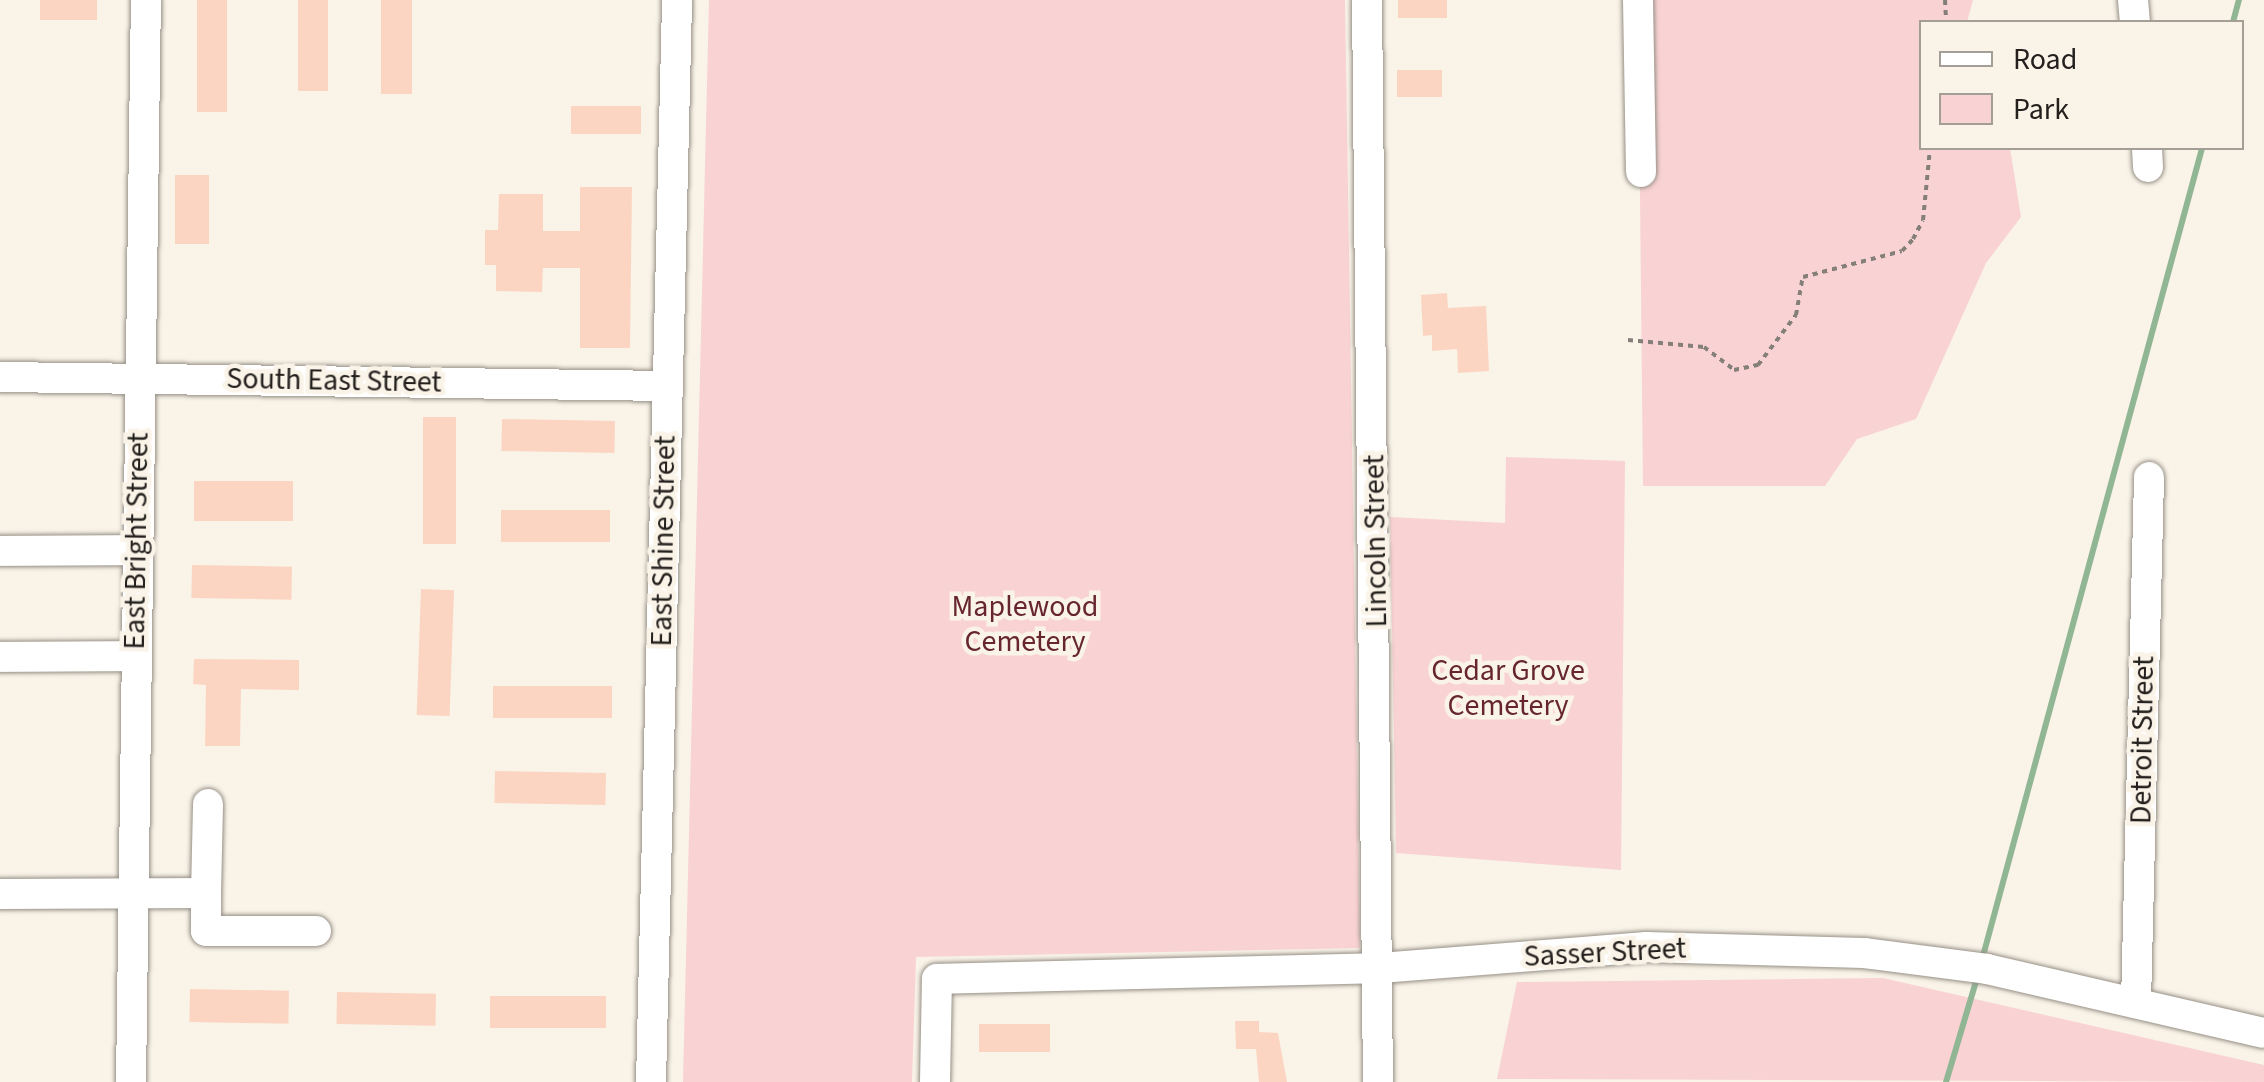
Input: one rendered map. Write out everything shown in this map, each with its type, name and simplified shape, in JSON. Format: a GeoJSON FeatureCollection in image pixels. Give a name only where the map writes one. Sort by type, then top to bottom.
{"type":"FeatureCollection","features":[{"type":"Feature","properties":{"kind":"street","name":"East Bright Street"},"geometry":{"type":"LineString","coordinates":[[131,1082],[146,0]]}},
{"type":"Feature","properties":{"kind":"street","name":"East Shine Street"},"geometry":{"type":"LineString","coordinates":[[651,1082],[678,0]]}},
{"type":"Feature","properties":{"kind":"street","name":"Lincoln Street"},"geometry":{"type":"LineString","coordinates":[[1367,0],[1380,968],[1378,1082]]}},
{"type":"Feature","properties":{"kind":"street"},"geometry":{"type":"LineString","coordinates":[[1638,0],[1641,172]]}},
{"type":"Feature","properties":{"kind":"street","name":"South East Street"},"geometry":{"type":"LineString","coordinates":[[0,377],[668,386]]}},
{"type":"Feature","properties":{"kind":"street","name":"Detroit Street"},"geometry":{"type":"LineString","coordinates":[[2136,1003],[2149,478]]}},
{"type":"Feature","properties":{"kind":"street"},"geometry":{"type":"LineString","coordinates":[[0,551],[137,550]]}},
{"type":"Feature","properties":{"kind":"street"},"geometry":{"type":"LineString","coordinates":[[0,656],[135,656]]}},
{"type":"Feature","properties":{"kind":"street"},"geometry":{"type":"LineString","coordinates":[[208,804],[206,930],[316,931]]}},
{"type":"Feature","properties":{"kind":"street"},"geometry":{"type":"LineString","coordinates":[[0,894],[206,893]]}},
{"type":"Feature","properties":{"kind":"street","name":"Sasser Street"},"geometry":{"type":"LineString","coordinates":[[935,1082],[937,979],[1380,968],[1646,947],[1864,953],[1988,969],[2264,1033]]}},
{"type":"Feature","properties":{"kind":"path"},"geometry":{"type":"LineString","coordinates":[[1628,340],[1704,347],[1734,370],[1758,364],[1796,315],[1803,277],[1902,251],[1913,239],[1923,220],[1930,150]]}},
{"type":"Feature","properties":{"kind":"green space","name":"Maplewood Cemetery"},"geometry":{"type":"Polygon","coordinates":[[[709,0],[1345,0],[1360,948],[916,957],[912,1082],[683,1082],[709,0]]]}},
{"type":"Feature","properties":{"kind":"green space"},"geometry":{"type":"Polygon","coordinates":[[[1638,0],[1973,0],[1968,20],[1919,20],[1919,150],[2010,150],[2021,217],[1986,263],[1916,419],[1857,439],[1825,486],[1643,486],[1638,0]]]}},
{"type":"Feature","properties":{"kind":"green space","name":"Cedar Grove Cemetery"},"geometry":{"type":"Polygon","coordinates":[[[1506,457],[1625,461],[1621,870],[1396,853],[1390,517],[1505,523],[1506,457]]]}},
{"type":"Feature","properties":{"kind":"green space"},"geometry":{"type":"Polygon","coordinates":[[[1883,978],[2264,1065],[2264,1082],[1497,1079],[1517,982],[1883,978]]]}},
{"type":"Feature","properties":{"kind":"building"},"geometry":{"type":"Polygon","coordinates":[[[40,0],[97,0],[97,20],[40,20],[40,0]]]}},
{"type":"Feature","properties":{"kind":"building"},"geometry":{"type":"Polygon","coordinates":[[[197,0],[227,0],[227,112],[197,112],[197,0]]]}},
{"type":"Feature","properties":{"kind":"building"},"geometry":{"type":"Polygon","coordinates":[[[298,0],[328,0],[328,91],[298,91],[298,0]]]}},
{"type":"Feature","properties":{"kind":"building"},"geometry":{"type":"Polygon","coordinates":[[[381,0],[412,0],[412,94],[381,94],[381,0]]]}},
{"type":"Feature","properties":{"kind":"building"},"geometry":{"type":"Polygon","coordinates":[[[1398,0],[1447,0],[1447,18],[1398,18],[1398,0]]]}},
{"type":"Feature","properties":{"kind":"building"},"geometry":{"type":"Polygon","coordinates":[[[1397,70],[1442,70],[1442,97],[1397,97],[1397,70]]]}},
{"type":"Feature","properties":{"kind":"building"},"geometry":{"type":"Polygon","coordinates":[[[571,106],[641,106],[641,134],[571,134],[571,106]]]}},
{"type":"Feature","properties":{"kind":"building"},"geometry":{"type":"Polygon","coordinates":[[[175,175],[209,175],[209,244],[175,244],[175,175]]]}},
{"type":"Feature","properties":{"kind":"building"},"geometry":{"type":"Polygon","coordinates":[[[580,187],[632,187],[630,348],[580,348],[580,268],[543,268],[542,292],[496,291],[496,265],[485,265],[485,230],[498,230],[499,194],[543,194],[543,231],[580,231],[580,187]]]}},
{"type":"Feature","properties":{"kind":"building"},"geometry":{"type":"Polygon","coordinates":[[[1447,293],[1448,308],[1486,306],[1489,371],[1458,373],[1457,349],[1432,351],[1432,335],[1423,336],[1421,295],[1447,293]]]}},
{"type":"Feature","properties":{"kind":"building"},"geometry":{"type":"Polygon","coordinates":[[[423,417],[456,417],[456,544],[423,544],[423,417]]]}},
{"type":"Feature","properties":{"kind":"building"},"geometry":{"type":"Polygon","coordinates":[[[502,419],[615,421],[614,453],[501,451],[502,419]]]}},
{"type":"Feature","properties":{"kind":"building"},"geometry":{"type":"Polygon","coordinates":[[[194,481],[293,481],[293,521],[194,521],[194,481]]]}},
{"type":"Feature","properties":{"kind":"building"},"geometry":{"type":"Polygon","coordinates":[[[501,510],[610,510],[610,542],[501,542],[501,510]]]}},
{"type":"Feature","properties":{"kind":"building"},"geometry":{"type":"Polygon","coordinates":[[[192,565],[292,567],[291,600],[191,598],[192,565]]]}},
{"type":"Feature","properties":{"kind":"building"},"geometry":{"type":"Polygon","coordinates":[[[421,589],[454,590],[450,716],[417,715],[421,589]]]}},
{"type":"Feature","properties":{"kind":"building"},"geometry":{"type":"Polygon","coordinates":[[[194,659],[299,660],[299,690],[241,689],[240,746],[205,746],[206,685],[193,684],[194,659]]]}},
{"type":"Feature","properties":{"kind":"building"},"geometry":{"type":"Polygon","coordinates":[[[493,686],[612,686],[612,718],[493,718],[493,686]]]}},
{"type":"Feature","properties":{"kind":"building"},"geometry":{"type":"Polygon","coordinates":[[[495,771],[606,773],[605,805],[494,803],[495,771]]]}},
{"type":"Feature","properties":{"kind":"building"},"geometry":{"type":"Polygon","coordinates":[[[190,989],[289,991],[288,1024],[189,1022],[190,989]]]}},
{"type":"Feature","properties":{"kind":"building"},"geometry":{"type":"Polygon","coordinates":[[[337,992],[436,994],[435,1026],[336,1024],[337,992]]]}},
{"type":"Feature","properties":{"kind":"building"},"geometry":{"type":"Polygon","coordinates":[[[490,996],[606,996],[606,1028],[490,1028],[490,996]]]}},
{"type":"Feature","properties":{"kind":"building"},"geometry":{"type":"Polygon","coordinates":[[[1235,1021],[1259,1021],[1259,1032],[1278,1033],[1287,1082],[1259,1082],[1256,1049],[1236,1049],[1235,1021]]]}},
{"type":"Feature","properties":{"kind":"building"},"geometry":{"type":"Polygon","coordinates":[[[979,1024],[1050,1024],[1050,1052],[979,1052],[979,1024]]]}},
{"type":"Feature","properties":{"kind":"waterway"},"geometry":{"type":"LineString","coordinates":[[2234,20],[2239,0]]}},
{"type":"Feature","properties":{"kind":"waterway"},"geometry":{"type":"LineString","coordinates":[[1983,956],[2201,150]]}},
{"type":"Feature","properties":{"kind":"waterway"},"geometry":{"type":"LineString","coordinates":[[1946,1082],[1977,978]]}}]}
